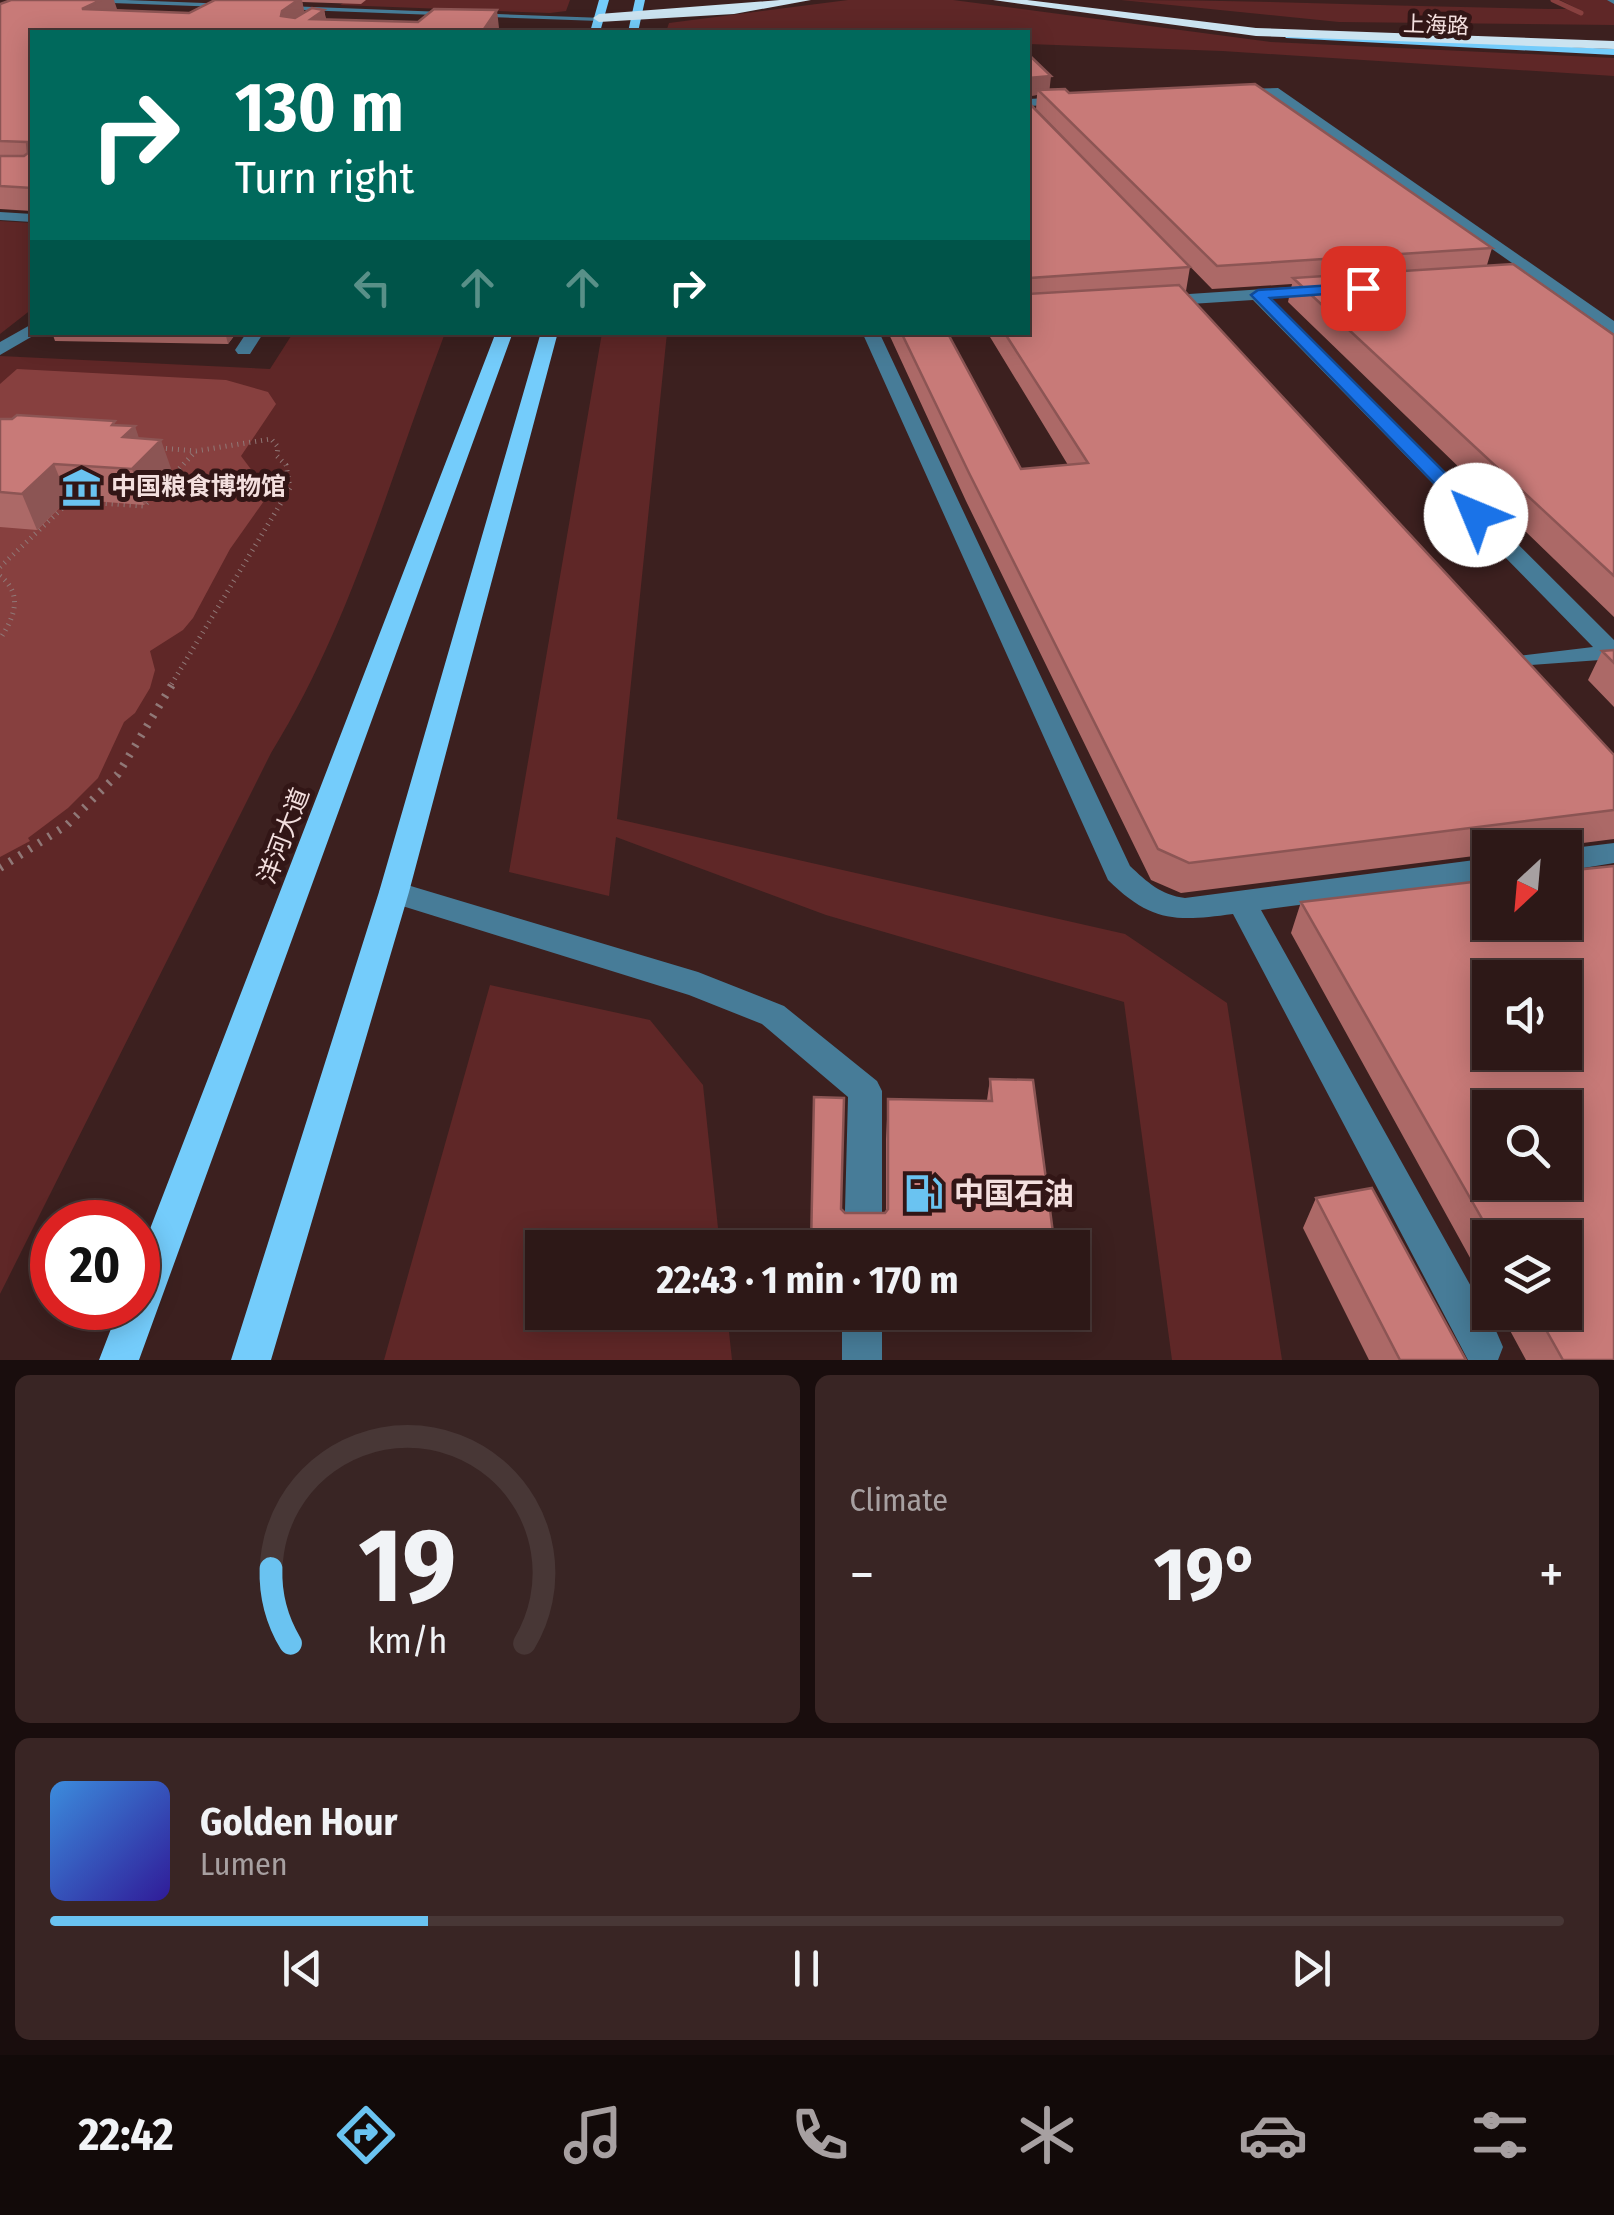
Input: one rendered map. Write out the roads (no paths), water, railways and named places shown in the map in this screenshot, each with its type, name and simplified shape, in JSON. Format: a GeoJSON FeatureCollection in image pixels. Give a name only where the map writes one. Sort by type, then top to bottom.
{"type":"FeatureCollection","features":[{"type":"Feature","properties":{"kind":"highway"},"geometry":{"type":"LineString","coordinates":[[600,18],[734,10],[805,0]]}},
{"type":"Feature","properties":{"kind":"highway","name":"上海路"},"geometry":{"type":"LineString","coordinates":[[999,0],[1262,29],[1614,43]]}},
{"type":"Feature","properties":{"kind":"highway","name":"上海路"},"geometry":{"type":"LineString","coordinates":[[1017,0],[1120,16]]}},
{"type":"Feature","properties":{"kind":"highway","name":"上海路"},"geometry":{"type":"LineString","coordinates":[[1055,0],[1262,29]]}},
{"type":"Feature","properties":{"kind":"main road"},"geometry":{"type":"LineString","coordinates":[[596,30],[604,0]]}},
{"type":"Feature","properties":{"kind":"main road"},"geometry":{"type":"LineString","coordinates":[[634,30],[640,0]]}},
{"type":"Feature","properties":{"kind":"main road","name":"洋河大道"},"geometry":{"type":"LineString","coordinates":[[119,1360],[504,335]]}},
{"type":"Feature","properties":{"kind":"main road"},"geometry":{"type":"LineString","coordinates":[[251,1360],[394,892],[549,335]]}},
{"type":"Feature","properties":{"kind":"street"},"geometry":{"type":"LineString","coordinates":[[342,0],[310,21],[346,22],[343,25]]}},
{"type":"Feature","properties":{"kind":"street"},"geometry":{"type":"LineString","coordinates":[[33,2],[600,18]]}},
{"type":"Feature","properties":{"kind":"street"},"geometry":{"type":"LineString","coordinates":[[518,30],[528,16]]}},
{"type":"Feature","properties":{"kind":"street"},"geometry":{"type":"LineString","coordinates":[[1217,94],[1274,91],[1614,329]]}},
{"type":"Feature","properties":{"kind":"street"},"geometry":{"type":"LineString","coordinates":[[1030,103],[1084,100]]}},
{"type":"Feature","properties":{"kind":"street"},"geometry":{"type":"LineString","coordinates":[[1030,113],[1041,125]]}},
{"type":"Feature","properties":{"kind":"street"},"geometry":{"type":"LineString","coordinates":[[0,216],[30,218]]}},
{"type":"Feature","properties":{"kind":"street"},"geometry":{"type":"LineString","coordinates":[[1500,278],[1538,276]]}},
{"type":"Feature","properties":{"kind":"street"},"geometry":{"type":"LineString","coordinates":[[1193,284],[1207,298]]}},
{"type":"Feature","properties":{"kind":"street"},"geometry":{"type":"LineString","coordinates":[[1147,302],[1333,290]]}},
{"type":"Feature","properties":{"kind":"street"},"geometry":{"type":"LineString","coordinates":[[1258,295],[1613,652]]}},
{"type":"Feature","properties":{"kind":"street"},"geometry":{"type":"LineString","coordinates":[[0,350],[30,330]]}},
{"type":"Feature","properties":{"kind":"street"},"geometry":{"type":"LineString","coordinates":[[244,350],[254,335]]}},
{"type":"Feature","properties":{"kind":"street"},"geometry":{"type":"LineString","coordinates":[[871,335],[1118,872],[1160,908],[1472,871]]}},
{"type":"Feature","properties":{"kind":"street"},"geometry":{"type":"LineString","coordinates":[[1552,688],[1527,661],[1613,652]]}},
{"type":"Feature","properties":{"kind":"street"},"geometry":{"type":"LineString","coordinates":[[1582,858],[1614,853]]}},
{"type":"Feature","properties":{"kind":"street"},"geometry":{"type":"LineString","coordinates":[[394,892],[698,985],[773,1015],[865,1091],[863,1230]]}},
{"type":"Feature","properties":{"kind":"street"},"geometry":{"type":"LineString","coordinates":[[1241,901],[1484,1347]]}},
{"type":"Feature","properties":{"kind":"street"},"geometry":{"type":"LineString","coordinates":[[862,1330],[862,1360]]}},
{"type":"Feature","properties":{"kind":"waterway"},"geometry":{"type":"LineString","coordinates":[[1553,0],[1581,13]]}},
{"type":"Feature","properties":{"kind":"place","name":"中国粮食博物馆"},"geometry":{"type":"Point","coordinates":[81,487]}},
{"type":"Feature","properties":{"kind":"place","name":"中国石油"},"geometry":{"type":"Point","coordinates":[924,1194]}}]}
